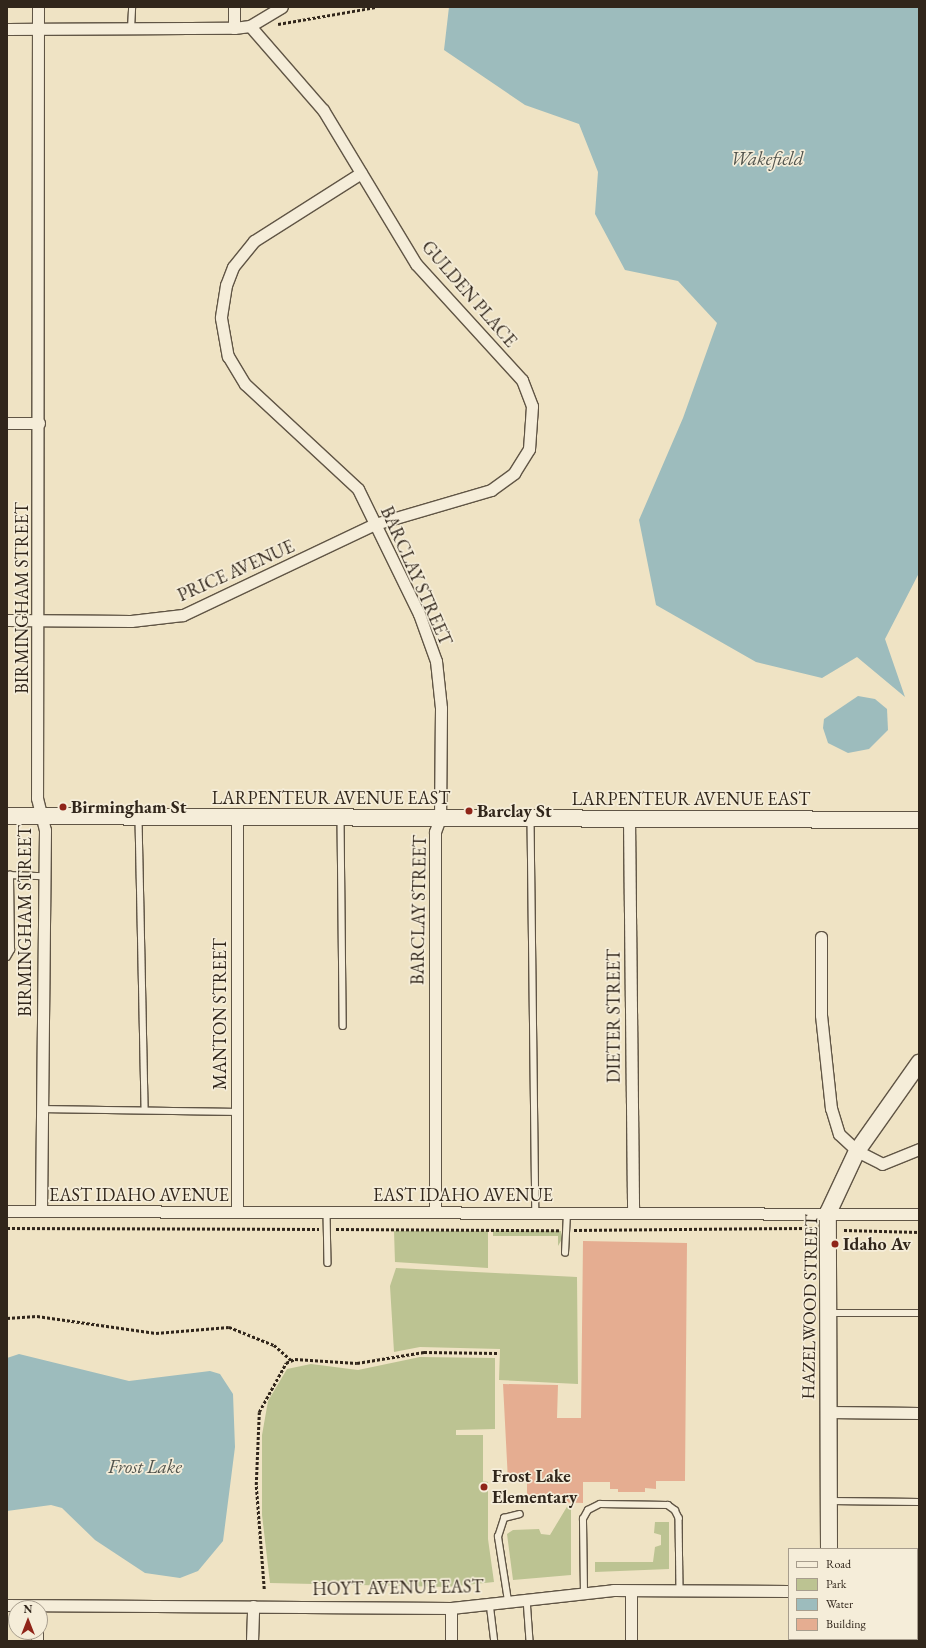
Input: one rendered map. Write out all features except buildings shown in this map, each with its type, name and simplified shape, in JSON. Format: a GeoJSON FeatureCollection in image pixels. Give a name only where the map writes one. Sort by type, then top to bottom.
{"type":"FeatureCollection","features":[{"type":"Feature","properties":{"kind":"street","name":"BIRMINGHAM STREET"},"geometry":{"type":"LineString","coordinates":[[38,7],[40,620],[37,798],[41,816],[44,876],[41,1211]]}},
{"type":"Feature","properties":{"kind":"street"},"geometry":{"type":"LineString","coordinates":[[234,7],[234,28]]}},
{"type":"Feature","properties":{"kind":"street"},"geometry":{"type":"LineString","coordinates":[[7,29],[234,28],[250,26],[282,7]]}},
{"type":"Feature","properties":{"kind":"street","name":"GULDEN PLACE"},"geometry":{"type":"LineString","coordinates":[[250,26],[323,110],[416,264],[522,380],[534,420],[529,449],[504,483],[478,496],[375,524]]}},
{"type":"Feature","properties":{"kind":"street","name":"BARCLAY STREET"},"geometry":{"type":"LineString","coordinates":[[361,173],[254,241],[231,273],[221,318],[228,356],[245,384],[358,489],[419,614],[436,661],[441,708],[440,818],[436,832],[435,1212]]}},
{"type":"Feature","properties":{"kind":"street"},"geometry":{"type":"LineString","coordinates":[[7,423],[39,423]]}},
{"type":"Feature","properties":{"kind":"street","name":"PRICE AVENUE"},"geometry":{"type":"LineString","coordinates":[[7,620],[131,621],[182,615],[375,524]]}},
{"type":"Feature","properties":{"kind":"street","name":"LARPENTEUR AVENUE EAST"},"geometry":{"type":"LineString","coordinates":[[7,816],[919,820]]}},
{"type":"Feature","properties":{"kind":"street","name":"MANTON STREET"},"geometry":{"type":"LineString","coordinates":[[237,817],[237,1212]]}},
{"type":"Feature","properties":{"kind":"street","name":"DIETER STREET"},"geometry":{"type":"LineString","coordinates":[[629,819],[633,1213]]}},
{"type":"Feature","properties":{"kind":"street"},"geometry":{"type":"LineString","coordinates":[[821,937],[821,1015],[831,1108],[838,1134],[857,1151],[882,1164],[919,1149]]}},
{"type":"Feature","properties":{"kind":"street","name":"HAZELWOOD STREET"},"geometry":{"type":"LineString","coordinates":[[829,1548],[828,1213],[857,1151],[919,1062]]}},
{"type":"Feature","properties":{"kind":"street","name":"EAST IDAHO AVENUE"},"geometry":{"type":"LineString","coordinates":[[7,1211],[919,1214]]}},
{"type":"Feature","properties":{"kind":"street"},"geometry":{"type":"LineString","coordinates":[[829,1412],[919,1412]]}},
{"type":"Feature","properties":{"kind":"street"},"geometry":{"type":"LineString","coordinates":[[631,1590],[631,1641]]}},
{"type":"Feature","properties":{"kind":"street","name":"HOYT AVENUE EAST"},"geometry":{"type":"LineString","coordinates":[[48,1606],[451,1608],[584,1593],[631,1590],[788,1591]]}},
{"type":"Feature","properties":{"kind":"street"},"geometry":{"type":"LineString","coordinates":[[252,1641],[253,1606]]}},
{"type":"Feature","properties":{"kind":"street"},"geometry":{"type":"LineString","coordinates":[[451,1608],[451,1641]]}},
{"type":"Feature","properties":{"kind":"lane"},"geometry":{"type":"LineString","coordinates":[[132,7],[132,29]]}},
{"type":"Feature","properties":{"kind":"lane"},"geometry":{"type":"LineString","coordinates":[[139,816],[145,1110]]}},
{"type":"Feature","properties":{"kind":"lane"},"geometry":{"type":"LineString","coordinates":[[341,818],[343,1026]]}},
{"type":"Feature","properties":{"kind":"lane"},"geometry":{"type":"LineString","coordinates":[[531,819],[536,1213]]}},
{"type":"Feature","properties":{"kind":"lane"},"geometry":{"type":"LineString","coordinates":[[7,957],[11,950],[8,875],[44,876]]}},
{"type":"Feature","properties":{"kind":"lane"},"geometry":{"type":"LineString","coordinates":[[42,1109],[237,1112]]}},
{"type":"Feature","properties":{"kind":"lane"},"geometry":{"type":"LineString","coordinates":[[327,1212],[328,1263]]}},
{"type":"Feature","properties":{"kind":"lane"},"geometry":{"type":"LineString","coordinates":[[565,1253],[567,1213]]}},
{"type":"Feature","properties":{"kind":"lane"},"geometry":{"type":"LineString","coordinates":[[829,1313],[919,1313]]}},
{"type":"Feature","properties":{"kind":"lane"},"geometry":{"type":"LineString","coordinates":[[829,1501],[919,1502]]}},
{"type":"Feature","properties":{"kind":"lane"},"geometry":{"type":"LineString","coordinates":[[584,1593],[583,1519],[588,1510],[600,1504],[668,1506],[675,1510],[679,1518],[680,1591]]}},
{"type":"Feature","properties":{"kind":"lane"},"geometry":{"type":"LineString","coordinates":[[508,1601],[498,1537],[504,1518],[520,1514]]}},
{"type":"Feature","properties":{"kind":"lane"},"geometry":{"type":"LineString","coordinates":[[527,1599],[530,1641]]}},
{"type":"Feature","properties":{"kind":"lane"},"geometry":{"type":"LineString","coordinates":[[490,1603],[495,1641]]}},
{"type":"Feature","properties":{"kind":"path"},"geometry":{"type":"LineString","coordinates":[[276,24],[376,7]]}},
{"type":"Feature","properties":{"kind":"path"},"geometry":{"type":"LineString","coordinates":[[56,1223],[58,1228]]}},
{"type":"Feature","properties":{"kind":"path"},"geometry":{"type":"LineString","coordinates":[[854,1226],[854,1232]]}},
{"type":"Feature","properties":{"kind":"path"},"geometry":{"type":"LineString","coordinates":[[7,1228],[567,1230],[813,1228]]}},
{"type":"Feature","properties":{"kind":"path"},"geometry":{"type":"LineString","coordinates":[[844,1230],[854,1232],[919,1232]]}},
{"type":"Feature","properties":{"kind":"path"},"geometry":{"type":"LineString","coordinates":[[7,1318],[37,1316],[156,1333],[229,1327],[274,1345],[291,1360]]}},
{"type":"Feature","properties":{"kind":"path"},"geometry":{"type":"LineString","coordinates":[[264,1589],[256,1485],[259,1412],[286,1363],[291,1360],[357,1363],[424,1352],[497,1353]]}},
{"type":"Feature","properties":{"kind":"green space"},"geometry":{"type":"Polygon","coordinates":[[[394,1231],[488,1231],[488,1268],[395,1262],[394,1231]]]}},
{"type":"Feature","properties":{"kind":"green space"},"geometry":{"type":"Polygon","coordinates":[[[493,1231],[561,1231],[562,1239],[558,1246],[558,1236],[493,1236],[493,1231]]]}},
{"type":"Feature","properties":{"kind":"green space"},"geometry":{"type":"Polygon","coordinates":[[[396,1268],[577,1277],[578,1384],[499,1380],[500,1349],[420,1347],[394,1352],[390,1286],[396,1268]]]}},
{"type":"Feature","properties":{"kind":"green space"},"geometry":{"type":"Polygon","coordinates":[[[420,1357],[495,1358],[495,1429],[456,1430],[456,1435],[483,1435],[483,1481],[488,1482],[488,1539],[494,1582],[447,1587],[270,1583],[262,1515],[262,1435],[268,1401],[287,1369],[311,1364],[358,1370],[420,1357]]]}},
{"type":"Feature","properties":{"kind":"green space"},"geometry":{"type":"Polygon","coordinates":[[[568,1505],[571,1505],[571,1575],[513,1580],[507,1534],[513,1530],[539,1529],[541,1534],[550,1535],[568,1505]]]}},
{"type":"Feature","properties":{"kind":"green space"},"geometry":{"type":"Polygon","coordinates":[[[655,1522],[669,1522],[669,1569],[595,1572],[595,1562],[653,1562],[655,1547],[661,1545],[661,1535],[654,1533],[655,1522]]]}},
{"type":"Feature","properties":{"kind":"water","name":"Wakefield"},"geometry":{"type":"Polygon","coordinates":[[[449,7],[919,7],[919,573],[885,639],[905,697],[857,657],[822,678],[756,662],[656,605],[639,520],[683,418],[717,323],[678,281],[625,270],[595,214],[598,172],[579,124],[525,105],[444,50],[449,7]]]}},
{"type":"Feature","properties":{"kind":"water"},"geometry":{"type":"Polygon","coordinates":[[[858,696],[875,699],[887,709],[888,730],[869,749],[848,753],[828,743],[823,728],[824,719],[858,696]]]}},
{"type":"Feature","properties":{"kind":"water","name":"Frost Lake"},"geometry":{"type":"Polygon","coordinates":[[[19,1354],[129,1381],[210,1371],[220,1374],[233,1394],[235,1447],[223,1541],[198,1571],[180,1578],[145,1573],[95,1540],[62,1508],[51,1505],[7,1511],[7,1358],[19,1354]]]}},
{"type":"Feature","properties":{"kind":"place","name":"Birmingham St"},"geometry":{"type":"Point","coordinates":[63,807]}},
{"type":"Feature","properties":{"kind":"place","name":"Barclay St"},"geometry":{"type":"Point","coordinates":[469,811]}},
{"type":"Feature","properties":{"kind":"place","name":"Idaho Av"},"geometry":{"type":"Point","coordinates":[835,1244]}},
{"type":"Feature","properties":{"kind":"place","name":"Frost Lake Elementary"},"geometry":{"type":"Point","coordinates":[484,1487]}}]}
